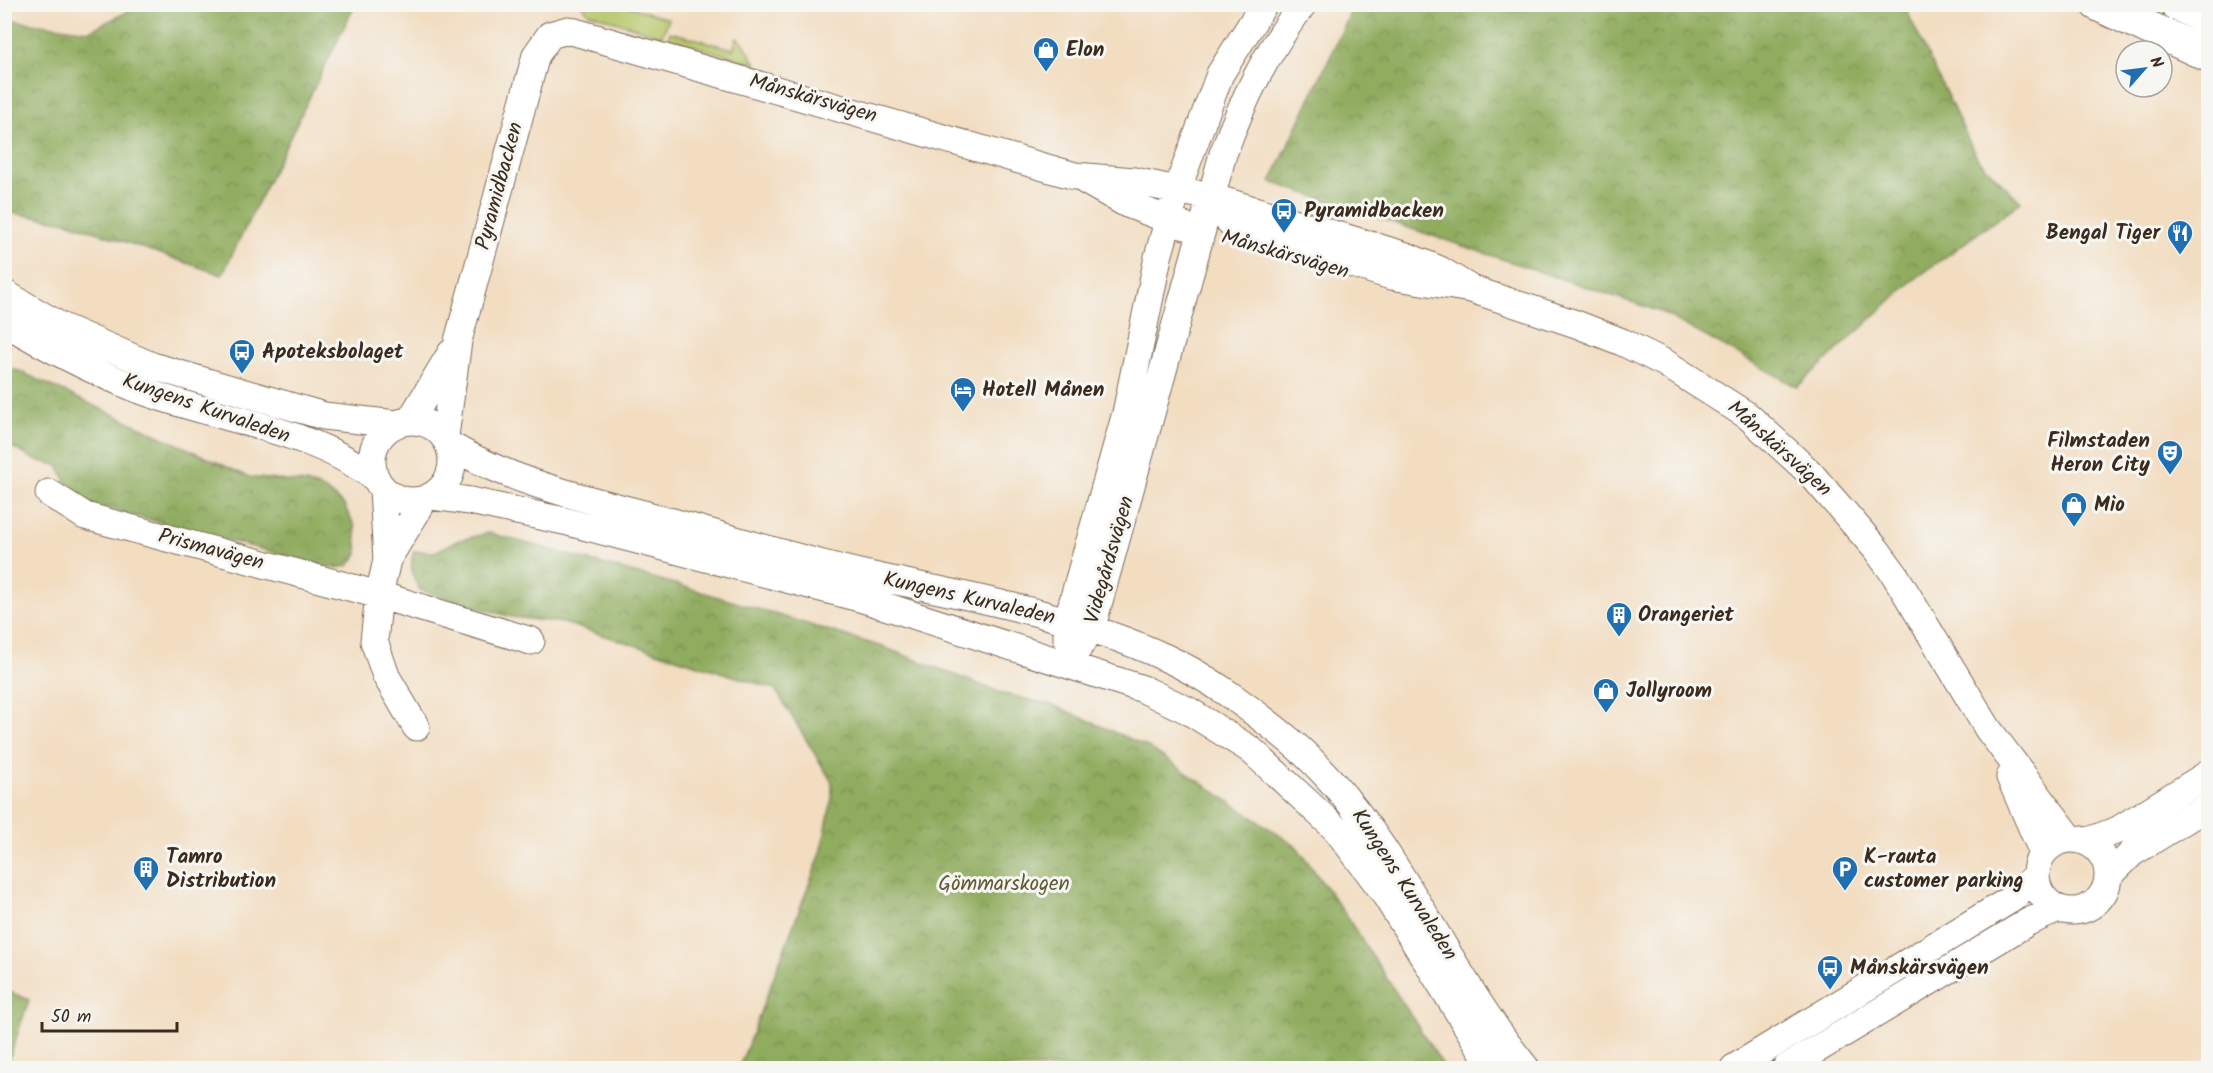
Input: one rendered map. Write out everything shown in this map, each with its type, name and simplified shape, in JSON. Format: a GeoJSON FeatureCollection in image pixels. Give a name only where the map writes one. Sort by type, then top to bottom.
{"type":"FeatureCollection","features":[{"type":"Feature","properties":{"kind":"highway"},"geometry":{"type":"LineString","coordinates":[[2097,4],[2208,55]]}},
{"type":"Feature","properties":{"kind":"highway"},"geometry":{"type":"LineString","coordinates":[[2177,4],[2208,19]]}},
{"type":"Feature","properties":{"kind":"street","name":"Videgårdsvägen"},"geometry":{"type":"LineString","coordinates":[[1079,626],[1168,220],[1220,74],[1264,4]]}},
{"type":"Feature","properties":{"kind":"street","name":"Videgårdsvägen"},"geometry":{"type":"LineString","coordinates":[[1067,664],[1242,102],[1265,60],[1303,4]]}},
{"type":"Feature","properties":{"kind":"street","name":"Månskärsvägen"},"geometry":{"type":"LineString","coordinates":[[550,35],[568,30],[579,31],[1075,176],[1134,181],[1211,197],[1406,256],[1440,270],[1471,289],[1622,342],[1665,363],[1748,416],[1810,473],[1866,536],[1896,575],[1988,729],[2078,841]]}},
{"type":"Feature","properties":{"kind":"street","name":"Pyramidbacken"},"geometry":{"type":"LineString","coordinates":[[446,440],[458,341],[536,54],[550,35]]}},
{"type":"Feature","properties":{"kind":"street","name":"Månskärsvägen"},"geometry":{"type":"LineString","coordinates":[[1075,176],[1127,204],[1168,220],[1386,284],[1419,289],[1471,289]]}},
{"type":"Feature","properties":{"kind":"street","name":"Kungens Kurvaleden"},"geometry":{"type":"LineString","coordinates":[[4,292],[60,326],[152,366],[324,416],[403,422]]}},
{"type":"Feature","properties":{"kind":"street","name":"Kungens Kurvaleden"},"geometry":{"type":"LineString","coordinates":[[4,322],[40,343],[136,388],[338,452],[379,483]]}},
{"type":"Feature","properties":{"kind":"street","name":"Pyramidbacken"},"geometry":{"type":"LineString","coordinates":[[403,422],[458,341]]}},
{"type":"Feature","properties":{"kind":"street"},"geometry":{"type":"LineString","coordinates":[[387,560],[379,483],[371,455],[384,432],[403,422],[435,427],[446,440],[452,458],[451,472],[443,488],[428,498],[387,560],[378,595],[374,641],[386,676],[416,727]]}},
{"type":"Feature","properties":{"kind":"street","name":"Kungens Kurvaleden"},"geometry":{"type":"LineString","coordinates":[[446,440],[506,475],[576,496],[833,566],[923,585],[1079,626],[1164,657],[1211,684],[1259,717],[1314,763],[1356,809],[1380,841],[1496,1030],[1526,1068]]}},
{"type":"Feature","properties":{"kind":"street"},"geometry":{"type":"LineString","coordinates":[[379,483],[404,501],[428,498]]}},
{"type":"Feature","properties":{"kind":"street","name":"Prismavägen"},"geometry":{"type":"LineString","coordinates":[[48,493],[85,516],[378,595],[531,641]]}},
{"type":"Feature","properties":{"kind":"street","name":"Kungens Kurvaleden"},"geometry":{"type":"LineString","coordinates":[[428,498],[470,501],[564,520],[915,614],[1143,689],[1189,711],[1251,750],[1308,801],[1361,858],[1492,1068]]}},
{"type":"Feature","properties":{"kind":"street","name":"Månskärsvägen"},"geometry":{"type":"LineString","coordinates":[[1988,729],[2039,865]]}},
{"type":"Feature","properties":{"kind":"street"},"geometry":{"type":"LineString","coordinates":[[1734,1068],[2013,898],[2039,865],[2050,846],[2118,830],[2208,774]]}},
{"type":"Feature","properties":{"kind":"street"},"geometry":{"type":"LineString","coordinates":[[2108,877],[2132,853],[2208,806]]}},
{"type":"Feature","properties":{"kind":"street"},"geometry":{"type":"LineString","coordinates":[[2039,865],[2038,890],[2046,901],[2058,909],[2073,912],[2088,908],[2098,900],[2105,889],[2108,877],[2107,868],[2100,853],[2078,841]]}},
{"type":"Feature","properties":{"kind":"street"},"geometry":{"type":"LineString","coordinates":[[1786,1068],[2028,922],[2058,909]]}},
{"type":"Feature","properties":{"kind":"green space"},"geometry":{"type":"Polygon","coordinates":[[[141,5],[355,5],[222,275],[67,222],[5,212],[5,19],[89,31],[141,5]]]}},
{"type":"Feature","properties":{"kind":"green space"},"geometry":{"type":"Polygon","coordinates":[[[581,5],[624,5],[669,19],[662,36],[589,13],[581,5]]]}},
{"type":"Feature","properties":{"kind":"green space"},"geometry":{"type":"Polygon","coordinates":[[[1354,5],[1904,5],[1977,158],[2021,202],[1911,282],[1797,387],[1661,312],[1271,182],[1354,5]]]}},
{"type":"Feature","properties":{"kind":"green space"},"geometry":{"type":"Polygon","coordinates":[[[670,32],[733,49],[737,38],[743,42],[756,64],[668,38],[670,32]]]}},
{"type":"Feature","properties":{"kind":"green space"},"geometry":{"type":"Polygon","coordinates":[[[5,367],[19,371],[249,477],[306,483],[324,489],[344,505],[355,527],[358,554],[348,566],[333,568],[83,502],[69,486],[57,465],[35,460],[5,443],[5,367]]]}},
{"type":"Feature","properties":{"kind":"green space","name":"Gömmarskogen"},"geometry":{"type":"Polygon","coordinates":[[[489,533],[682,586],[883,647],[1004,694],[1053,705],[1148,747],[1297,847],[1343,911],[1445,1068],[739,1068],[821,853],[832,798],[832,782],[775,689],[564,623],[511,617],[420,590],[412,571],[414,551],[435,552],[456,541],[489,533]]]}},
{"type":"Feature","properties":{"kind":"green space"},"geometry":{"type":"Polygon","coordinates":[[[5,990],[29,1000],[6,1068],[4,1068],[5,990]]]}},
{"type":"Feature","properties":{"kind":"place","name":"Elon"},"geometry":{"type":"Point","coordinates":[1046,73]}},
{"type":"Feature","properties":{"kind":"place","name":"Pyramidbacken"},"geometry":{"type":"Point","coordinates":[1284,234]}},
{"type":"Feature","properties":{"kind":"place","name":"Bengal Tiger"},"geometry":{"type":"Point","coordinates":[2180,256]}},
{"type":"Feature","properties":{"kind":"place","name":"Apoteksbolaget"},"geometry":{"type":"Point","coordinates":[242,375]}},
{"type":"Feature","properties":{"kind":"place","name":"Hotell Månen"},"geometry":{"type":"Point","coordinates":[963,413]}},
{"type":"Feature","properties":{"kind":"place","name":"Filmstaden Heron City"},"geometry":{"type":"Point","coordinates":[2170,476]}},
{"type":"Feature","properties":{"kind":"place","name":"Mio"},"geometry":{"type":"Point","coordinates":[2074,528]}},
{"type":"Feature","properties":{"kind":"place","name":"Orangeriet"},"geometry":{"type":"Point","coordinates":[1619,638]}},
{"type":"Feature","properties":{"kind":"place","name":"Jollyroom"},"geometry":{"type":"Point","coordinates":[1606,714]}},
{"type":"Feature","properties":{"kind":"place","name":"Tamro Distribution"},"geometry":{"type":"Point","coordinates":[146,892]}},
{"type":"Feature","properties":{"kind":"place","name":"K-rauta customer parking"},"geometry":{"type":"Point","coordinates":[1845,892]}},
{"type":"Feature","properties":{"kind":"place","name":"Månskärsvägen"},"geometry":{"type":"Point","coordinates":[1830,991]}}]}
